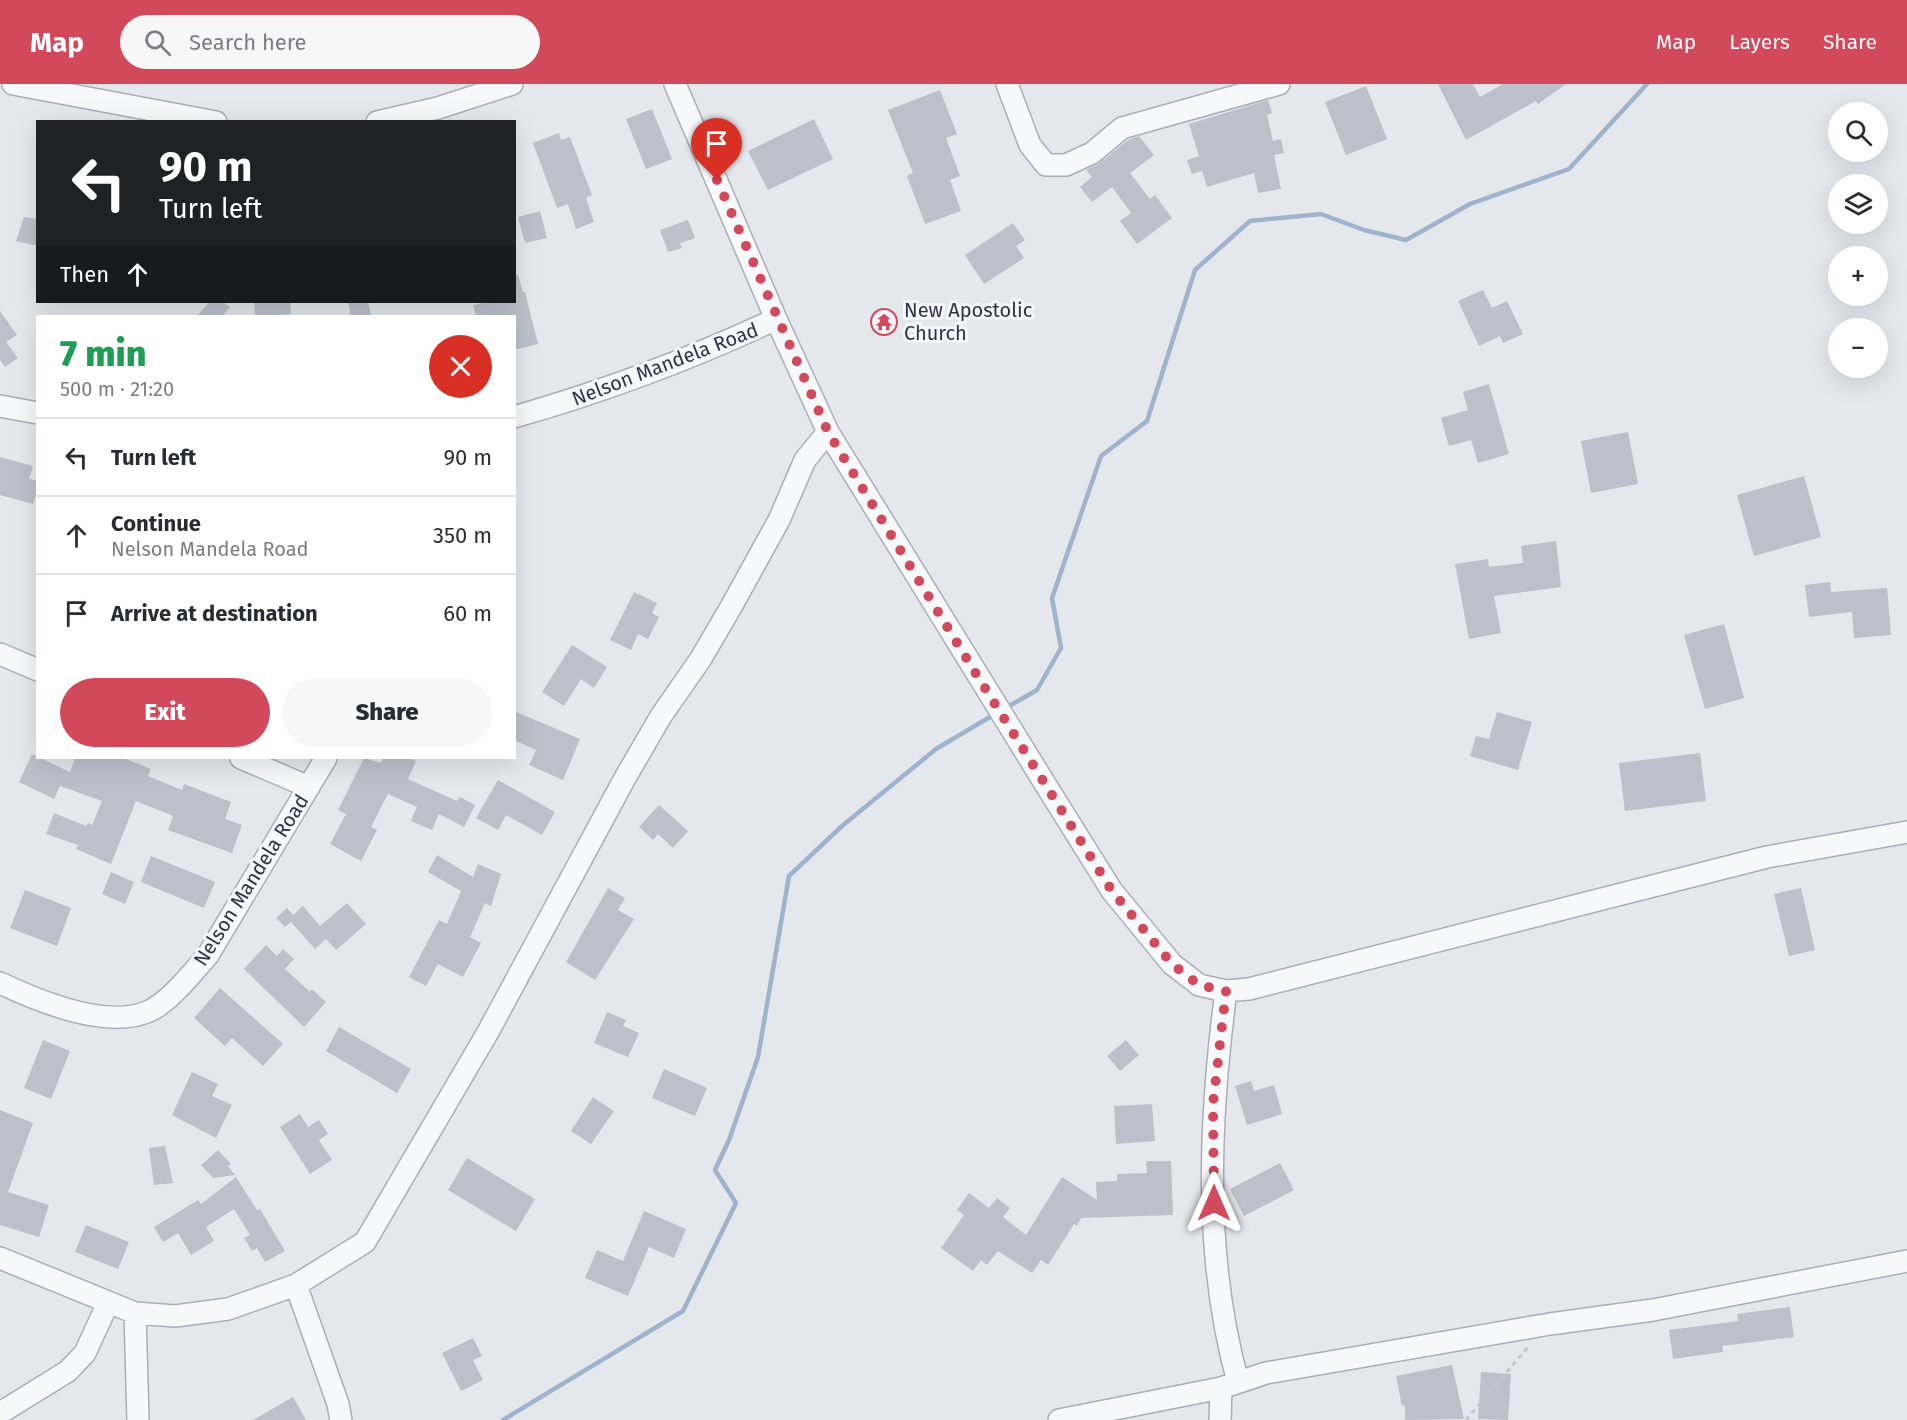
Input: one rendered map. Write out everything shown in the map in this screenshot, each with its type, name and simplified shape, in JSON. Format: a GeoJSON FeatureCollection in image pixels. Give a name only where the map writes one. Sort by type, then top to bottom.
{"type":"FeatureCollection","features":[{"type":"Feature","properties":{"kind":"street"},"geometry":{"type":"LineString","coordinates":[[13,84],[205,120]]}},
{"type":"Feature","properties":{"kind":"street"},"geometry":{"type":"LineString","coordinates":[[386,120],[438,108],[512,84]]}},
{"type":"Feature","properties":{"kind":"street","name":"Nelson Mandela Road"},"geometry":{"type":"LineString","coordinates":[[516,416],[591,395],[651,373],[776,319],[675,84]]}},
{"type":"Feature","properties":{"kind":"street"},"geometry":{"type":"LineString","coordinates":[[1007,84],[1030,145],[1046,165],[1066,165],[1083,157],[1122,128],[1279,84]]}},
{"type":"Feature","properties":{"kind":"street"},"geometry":{"type":"LineString","coordinates":[[776,319],[828,432],[1112,891],[1172,964],[1199,985],[1226,991],[1249,989],[1767,857],[1907,832]]}},
{"type":"Feature","properties":{"kind":"street"},"geometry":{"type":"LineString","coordinates":[[0,406],[36,413]]}},
{"type":"Feature","properties":{"kind":"street"},"geometry":{"type":"LineString","coordinates":[[0,1258],[135,1313],[175,1316],[228,1309],[297,1285],[365,1242],[375,1229],[488,1032],[625,778],[661,716],[731,607],[779,520],[805,460],[828,432]]}},
{"type":"Feature","properties":{"kind":"street"},"geometry":{"type":"LineString","coordinates":[[0,654],[36,665]]}},
{"type":"Feature","properties":{"kind":"street"},"geometry":{"type":"LineString","coordinates":[[243,759],[309,787]]}},
{"type":"Feature","properties":{"kind":"street","name":"Nelson Mandela Road"},"geometry":{"type":"LineString","coordinates":[[0,982],[49,1004],[91,1015],[123,1017],[148,1012],[208,956],[325,759]]}},
{"type":"Feature","properties":{"kind":"street"},"geometry":{"type":"LineString","coordinates":[[1220,1420],[1229,1385],[1228,1345],[1216,1275],[1213,1235],[1213,1104],[1226,991]]}},
{"type":"Feature","properties":{"kind":"street"},"geometry":{"type":"LineString","coordinates":[[1059,1420],[1229,1385],[1266,1373],[1550,1324],[1653,1310],[1907,1261]]}},
{"type":"Feature","properties":{"kind":"street"},"geometry":{"type":"LineString","coordinates":[[297,1285],[338,1404],[341,1420]]}},
{"type":"Feature","properties":{"kind":"street"},"geometry":{"type":"LineString","coordinates":[[0,1413],[68,1371],[85,1353],[108,1303]]}},
{"type":"Feature","properties":{"kind":"street"},"geometry":{"type":"LineString","coordinates":[[135,1313],[138,1420]]}},
{"type":"Feature","properties":{"kind":"path"},"geometry":{"type":"LineString","coordinates":[[1466,1420],[1504,1372],[1550,1324]]}},
{"type":"Feature","properties":{"kind":"building"},"geometry":{"type":"Polygon","coordinates":[[[1438,84],[1473,84],[1480,97],[1503,84],[1566,84],[1538,104],[1536,101],[1466,140],[1438,84]]]}},
{"type":"Feature","properties":{"kind":"building"},"geometry":{"type":"Polygon","coordinates":[[[1366,86],[1387,139],[1346,155],[1325,102],[1366,86]]]}},
{"type":"Feature","properties":{"kind":"building"},"geometry":{"type":"Polygon","coordinates":[[[940,90],[957,134],[946,138],[960,176],[950,180],[961,211],[925,224],[907,176],[913,173],[888,110],[940,90]]]}},
{"type":"Feature","properties":{"kind":"building"},"geometry":{"type":"Polygon","coordinates":[[[1268,100],[1272,113],[1267,115],[1273,141],[1281,139],[1284,153],[1274,155],[1281,189],[1258,193],[1254,173],[1207,187],[1202,171],[1192,174],[1187,160],[1199,156],[1189,124],[1268,100]]]}},
{"type":"Feature","properties":{"kind":"building"},"geometry":{"type":"Polygon","coordinates":[[[652,109],[672,159],[646,169],[626,119],[652,109]]]}},
{"type":"Feature","properties":{"kind":"building"},"geometry":{"type":"Polygon","coordinates":[[[814,119],[833,159],[768,190],[748,151],[814,119]]]}},
{"type":"Feature","properties":{"kind":"building"},"geometry":{"type":"Polygon","coordinates":[[[559,133],[561,140],[570,137],[592,195],[586,198],[594,222],[576,229],[568,204],[557,208],[533,143],[559,133]]]}},
{"type":"Feature","properties":{"kind":"building"},"geometry":{"type":"Polygon","coordinates":[[[1139,136],[1154,155],[1130,173],[1150,199],[1155,195],[1172,218],[1137,244],[1120,221],[1131,213],[1112,187],[1092,202],[1080,187],[1092,177],[1086,170],[1100,163],[1128,140],[1139,136]]]}},
{"type":"Feature","properties":{"kind":"building"},"geometry":{"type":"Polygon","coordinates":[[[540,211],[547,238],[525,243],[518,217],[540,211]]]}},
{"type":"Feature","properties":{"kind":"building"},"geometry":{"type":"Polygon","coordinates":[[[24,217],[36,219],[36,246],[16,241],[24,217]]]}},
{"type":"Feature","properties":{"kind":"building"},"geometry":{"type":"Polygon","coordinates":[[[688,220],[695,238],[680,243],[682,248],[668,252],[660,230],[688,220]]]}},
{"type":"Feature","properties":{"kind":"building"},"geometry":{"type":"Polygon","coordinates":[[[1013,223],[1025,240],[1016,246],[1024,258],[984,284],[965,255],[1013,223]]]}},
{"type":"Feature","properties":{"kind":"building"},"geometry":{"type":"Polygon","coordinates":[[[516,275],[518,275],[523,292],[525,292],[538,344],[516,350],[516,315],[476,315],[473,305],[516,303],[516,275]]]}},
{"type":"Feature","properties":{"kind":"building"},"geometry":{"type":"Polygon","coordinates":[[[1483,290],[1492,308],[1507,301],[1523,334],[1503,343],[1500,336],[1479,346],[1458,301],[1483,290]]]}},
{"type":"Feature","properties":{"kind":"building"},"geometry":{"type":"Polygon","coordinates":[[[208,303],[224,303],[230,307],[223,315],[198,315],[208,303]]]}},
{"type":"Feature","properties":{"kind":"building"},"geometry":{"type":"Polygon","coordinates":[[[254,303],[290,303],[291,314],[255,315],[254,303]]]}},
{"type":"Feature","properties":{"kind":"building"},"geometry":{"type":"Polygon","coordinates":[[[348,303],[368,303],[371,315],[351,315],[348,303]]]}},
{"type":"Feature","properties":{"kind":"building"},"geometry":{"type":"Polygon","coordinates":[[[0,311],[17,335],[6,342],[18,358],[5,367],[0,360],[0,311]]]}},
{"type":"Feature","properties":{"kind":"building"},"geometry":{"type":"Polygon","coordinates":[[[1489,384],[1509,454],[1478,463],[1471,440],[1449,446],[1441,418],[1468,410],[1463,392],[1489,384]]]}},
{"type":"Feature","properties":{"kind":"building"},"geometry":{"type":"Polygon","coordinates":[[[1628,432],[1638,484],[1591,493],[1581,441],[1628,432]]]}},
{"type":"Feature","properties":{"kind":"building"},"geometry":{"type":"Polygon","coordinates":[[[0,457],[33,466],[29,479],[36,481],[33,504],[0,495],[0,457]]]}},
{"type":"Feature","properties":{"kind":"building"},"geometry":{"type":"Polygon","coordinates":[[[1804,476],[1821,537],[1754,556],[1737,495],[1804,476]]]}},
{"type":"Feature","properties":{"kind":"building"},"geometry":{"type":"Polygon","coordinates":[[[1556,541],[1561,587],[1494,596],[1501,633],[1469,639],[1455,564],[1488,559],[1489,567],[1523,563],[1521,546],[1556,541]]]}},
{"type":"Feature","properties":{"kind":"building"},"geometry":{"type":"Polygon","coordinates":[[[1830,582],[1831,592],[1887,588],[1891,635],[1854,638],[1852,612],[1809,617],[1805,585],[1830,582]]]}},
{"type":"Feature","properties":{"kind":"building"},"geometry":{"type":"Polygon","coordinates":[[[634,592],[657,603],[652,613],[659,617],[648,639],[638,634],[631,650],[610,640],[634,592]]]}},
{"type":"Feature","properties":{"kind":"building"},"geometry":{"type":"Polygon","coordinates":[[[1724,624],[1744,698],[1705,709],[1684,635],[1724,624]]]}},
{"type":"Feature","properties":{"kind":"building"},"geometry":{"type":"Polygon","coordinates":[[[572,645],[607,667],[594,688],[581,679],[564,706],[542,692],[572,645]]]}},
{"type":"Feature","properties":{"kind":"building"},"geometry":{"type":"Polygon","coordinates":[[[516,712],[580,739],[563,780],[529,765],[536,750],[516,741],[516,712]]]}},
{"type":"Feature","properties":{"kind":"building"},"geometry":{"type":"Polygon","coordinates":[[[1497,712],[1532,722],[1518,770],[1470,756],[1476,736],[1489,739],[1497,712]]]}},
{"type":"Feature","properties":{"kind":"building"},"geometry":{"type":"Polygon","coordinates":[[[1700,753],[1706,801],[1625,811],[1619,763],[1700,753]]]}},
{"type":"Feature","properties":{"kind":"building"},"geometry":{"type":"Polygon","coordinates":[[[32,754],[36,756],[36,759],[43,759],[70,772],[75,759],[126,759],[151,769],[148,776],[182,790],[184,784],[231,802],[225,819],[242,825],[232,853],[168,830],[173,816],[136,801],[111,864],[76,849],[78,845],[46,834],[54,813],[86,826],[88,823],[92,825],[102,801],[60,786],[54,799],[19,782],[32,754]]]}},
{"type":"Feature","properties":{"kind":"building"},"geometry":{"type":"Polygon","coordinates":[[[364,759],[381,763],[383,759],[416,761],[408,779],[457,801],[460,797],[475,805],[464,827],[439,814],[432,830],[411,821],[417,807],[388,794],[371,827],[377,830],[361,861],[330,844],[346,814],[338,810],[364,759]]]}},
{"type":"Feature","properties":{"kind":"building"},"geometry":{"type":"Polygon","coordinates":[[[498,780],[555,812],[542,835],[506,815],[498,830],[476,818],[498,780]]]}},
{"type":"Feature","properties":{"kind":"building"},"geometry":{"type":"Polygon","coordinates":[[[659,805],[688,831],[673,848],[658,834],[653,840],[639,827],[659,805]]]}},
{"type":"Feature","properties":{"kind":"building"},"geometry":{"type":"Polygon","coordinates":[[[437,855],[473,877],[478,864],[501,874],[491,906],[485,903],[470,937],[481,943],[463,977],[438,964],[426,986],[409,977],[439,920],[447,924],[461,891],[428,872],[437,855]]]}},
{"type":"Feature","properties":{"kind":"building"},"geometry":{"type":"Polygon","coordinates":[[[151,856],[215,882],[204,908],[141,882],[151,856]]]}},
{"type":"Feature","properties":{"kind":"building"},"geometry":{"type":"Polygon","coordinates":[[[111,872],[134,882],[125,904],[102,894],[111,872]]]}},
{"type":"Feature","properties":{"kind":"building"},"geometry":{"type":"Polygon","coordinates":[[[608,888],[625,898],[618,910],[634,919],[595,980],[566,962],[608,888]]]}},
{"type":"Feature","properties":{"kind":"building"},"geometry":{"type":"Polygon","coordinates":[[[1801,888],[1815,950],[1789,956],[1774,894],[1801,888]]]}},
{"type":"Feature","properties":{"kind":"building"},"geometry":{"type":"Polygon","coordinates":[[[25,890],[71,908],[57,946],[10,928],[25,890]]]}},
{"type":"Feature","properties":{"kind":"building"},"geometry":{"type":"Polygon","coordinates":[[[347,903],[366,924],[336,950],[326,939],[315,949],[291,922],[285,927],[276,918],[287,908],[293,915],[303,906],[320,926],[347,903]]]}},
{"type":"Feature","properties":{"kind":"building"},"geometry":{"type":"Polygon","coordinates":[[[266,945],[277,956],[283,949],[294,959],[285,969],[310,992],[312,989],[326,1002],[304,1027],[244,969],[266,945]]]}},
{"type":"Feature","properties":{"kind":"building"},"geometry":{"type":"Polygon","coordinates":[[[220,988],[283,1044],[263,1066],[232,1038],[225,1046],[194,1018],[220,988]]]}},
{"type":"Feature","properties":{"kind":"building"},"geometry":{"type":"Polygon","coordinates":[[[607,1012],[626,1020],[623,1026],[639,1033],[628,1057],[594,1043],[607,1012]]]}},
{"type":"Feature","properties":{"kind":"building"},"geometry":{"type":"Polygon","coordinates":[[[339,1027],[411,1069],[397,1093],[326,1051],[339,1027]]]}},
{"type":"Feature","properties":{"kind":"building"},"geometry":{"type":"Polygon","coordinates":[[[43,1040],[70,1051],[51,1099],[24,1088],[43,1040]]]}},
{"type":"Feature","properties":{"kind":"building"},"geometry":{"type":"Polygon","coordinates":[[[1126,1040],[1139,1055],[1120,1071],[1107,1056],[1126,1040]]]}},
{"type":"Feature","properties":{"kind":"building"},"geometry":{"type":"Polygon","coordinates":[[[664,1069],[707,1088],[695,1116],[652,1098],[664,1069]]]}},
{"type":"Feature","properties":{"kind":"building"},"geometry":{"type":"Polygon","coordinates":[[[192,1072],[218,1084],[212,1096],[232,1105],[216,1138],[172,1115],[192,1072]]]}},
{"type":"Feature","properties":{"kind":"building"},"geometry":{"type":"Polygon","coordinates":[[[1251,1081],[1254,1091],[1274,1085],[1282,1114],[1247,1125],[1235,1086],[1251,1081]]]}},
{"type":"Feature","properties":{"kind":"building"},"geometry":{"type":"Polygon","coordinates":[[[593,1097],[614,1111],[591,1144],[571,1131],[593,1097]]]}},
{"type":"Feature","properties":{"kind":"building"},"geometry":{"type":"Polygon","coordinates":[[[1152,1104],[1155,1141],[1116,1144],[1114,1106],[1152,1104]]]}},
{"type":"Feature","properties":{"kind":"building"},"geometry":{"type":"Polygon","coordinates":[[[0,1110],[33,1123],[8,1192],[49,1205],[39,1237],[0,1225],[0,1110]]]}},
{"type":"Feature","properties":{"kind":"building"},"geometry":{"type":"Polygon","coordinates":[[[300,1114],[308,1127],[319,1120],[328,1134],[319,1140],[332,1160],[310,1174],[280,1127],[300,1114]]]}},
{"type":"Feature","properties":{"kind":"building"},"geometry":{"type":"Polygon","coordinates":[[[165,1146],[173,1183],[154,1185],[149,1148],[165,1146]]]}},
{"type":"Feature","properties":{"kind":"building"},"geometry":{"type":"Polygon","coordinates":[[[218,1150],[231,1164],[228,1166],[235,1175],[213,1178],[201,1165],[218,1150]]]}},
{"type":"Feature","properties":{"kind":"building"},"geometry":{"type":"Polygon","coordinates":[[[467,1158],[535,1199],[516,1231],[448,1190],[467,1158]]]}},
{"type":"Feature","properties":{"kind":"building"},"geometry":{"type":"Polygon","coordinates":[[[1146,1161],[1171,1161],[1173,1215],[1081,1218],[1077,1226],[1074,1224],[1048,1265],[1041,1260],[1032,1273],[998,1251],[987,1265],[981,1260],[973,1271],[941,1248],[964,1215],[957,1210],[969,1193],[989,1208],[997,1198],[1010,1208],[1003,1217],[1026,1235],[1062,1177],[1097,1200],[1096,1182],[1117,1181],[1117,1174],[1147,1173],[1146,1161]]]}},
{"type":"Feature","properties":{"kind":"building"},"geometry":{"type":"Polygon","coordinates":[[[1280,1163],[1294,1190],[1244,1216],[1230,1189],[1280,1163]]]}},
{"type":"Feature","properties":{"kind":"building"},"geometry":{"type":"Polygon","coordinates":[[[236,1177],[257,1210],[260,1209],[285,1251],[265,1262],[257,1248],[252,1251],[244,1238],[250,1235],[234,1209],[206,1227],[214,1241],[191,1255],[178,1233],[163,1242],[154,1227],[198,1200],[201,1204],[236,1177]]]}},
{"type":"Feature","properties":{"kind":"building"},"geometry":{"type":"Polygon","coordinates":[[[644,1211],[686,1229],[674,1258],[649,1247],[628,1296],[585,1278],[597,1250],[623,1261],[644,1211]]]}},
{"type":"Feature","properties":{"kind":"building"},"geometry":{"type":"Polygon","coordinates":[[[86,1225],[129,1242],[118,1269],[75,1252],[86,1225]]]}},
{"type":"Feature","properties":{"kind":"building"},"geometry":{"type":"Polygon","coordinates":[[[1790,1307],[1794,1337],[1722,1346],[1723,1352],[1673,1359],[1669,1330],[1738,1321],[1737,1314],[1790,1307]]]}},
{"type":"Feature","properties":{"kind":"building"},"geometry":{"type":"Polygon","coordinates":[[[473,1338],[482,1356],[473,1360],[483,1380],[461,1391],[442,1353],[473,1338]]]}},
{"type":"Feature","properties":{"kind":"building"},"geometry":{"type":"Polygon","coordinates":[[[1452,1365],[1464,1419],[1405,1420],[1405,1405],[1402,1406],[1396,1376],[1452,1365]]]}},
{"type":"Feature","properties":{"kind":"building"},"geometry":{"type":"Polygon","coordinates":[[[1481,1372],[1511,1374],[1508,1420],[1478,1419],[1481,1372]]]}},
{"type":"Feature","properties":{"kind":"building"},"geometry":{"type":"Polygon","coordinates":[[[293,1397],[306,1420],[253,1420],[293,1397]]]}},
{"type":"Feature","properties":{"kind":"waterway"},"geometry":{"type":"LineString","coordinates":[[1004,709],[1037,690],[1061,648],[1052,598],[1101,456],[1147,421],[1195,270],[1250,221],[1321,214],[1364,230],[1406,240],[1470,204],[1569,169],[1647,84]]}},
{"type":"Feature","properties":{"kind":"waterway"},"geometry":{"type":"LineString","coordinates":[[503,1420],[683,1311],[736,1203],[715,1170],[729,1140],[758,1057],[789,876],[842,826],[936,749],[995,714]]}},
{"type":"Feature","properties":{"kind":"place","name":"New Apostolic Church"},"geometry":{"type":"Point","coordinates":[884,322]}},
{"type":"Feature","properties":{"kind":"route"},"geometry":{"type":"LineString","coordinates":[[717,180],[776,319],[828,432],[1112,891],[1172,964],[1199,985],[1226,991],[1213,1104],[1214,1203]]}}]}
